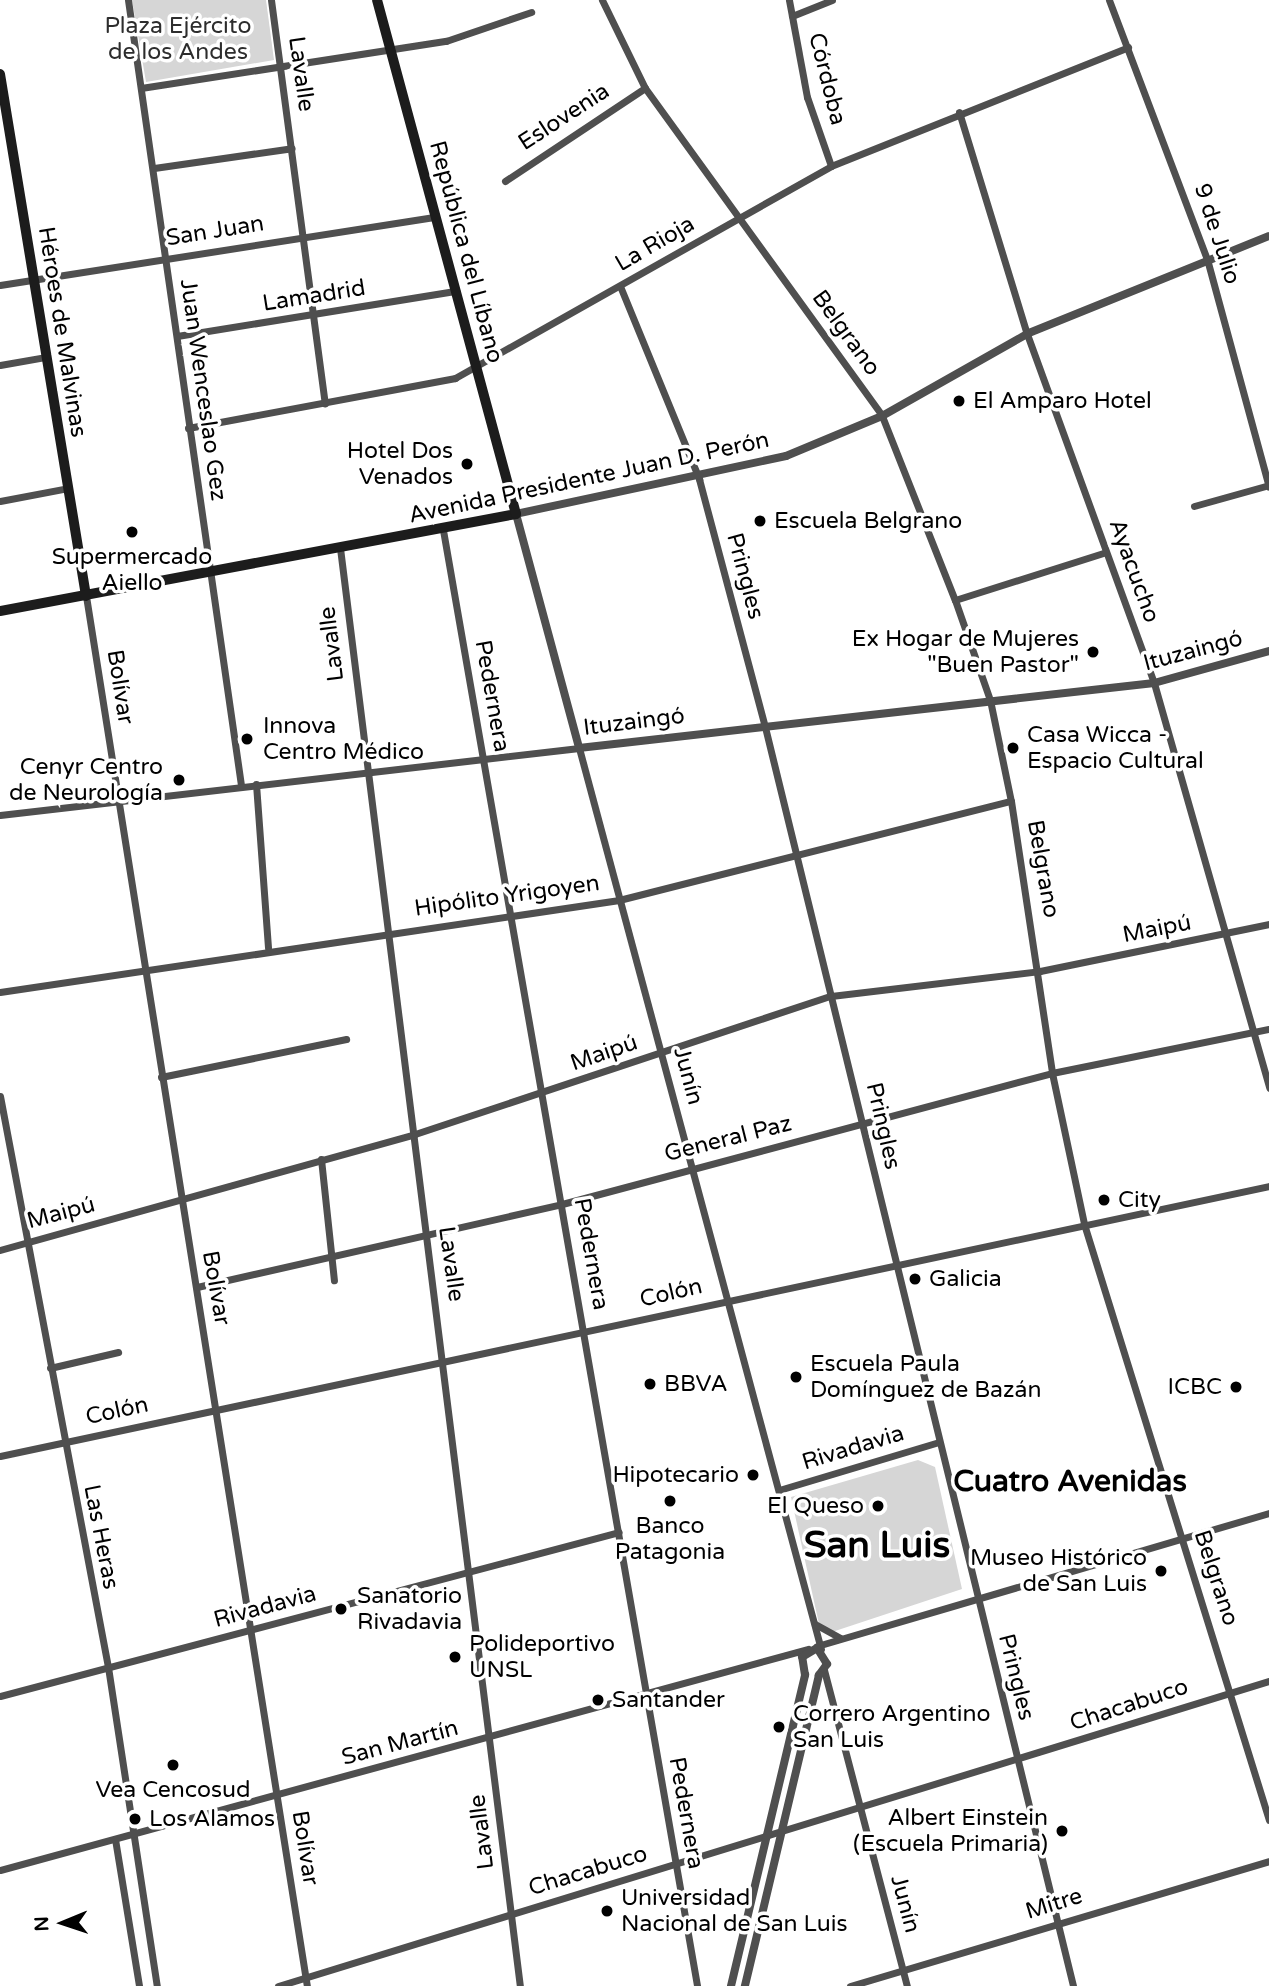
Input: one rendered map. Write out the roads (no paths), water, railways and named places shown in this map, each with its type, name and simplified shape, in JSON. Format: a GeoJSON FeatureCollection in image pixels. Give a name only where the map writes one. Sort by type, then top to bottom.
{"type":"FeatureCollection","features":[{"type":"Feature","properties":{"kind":"main road","name":"República del Líbano"},"geometry":{"type":"LineString","coordinates":[[377,0],[516,514]]}},
{"type":"Feature","properties":{"kind":"main road","name":"Héroes de Malvinas"},"geometry":{"type":"LineString","coordinates":[[0,74],[86,596]]}},
{"type":"Feature","properties":{"kind":"main road","name":"Avenida Presidente Juan D. Perón"},"geometry":{"type":"LineString","coordinates":[[0,611],[443,530],[516,514]]}},
{"type":"Feature","properties":{"kind":"street","name":"Juan Wenceslao Gez"},"geometry":{"type":"LineString","coordinates":[[128,0],[241,785]]}},
{"type":"Feature","properties":{"kind":"street","name":"Lavalle"},"geometry":{"type":"LineString","coordinates":[[271,0],[315,316],[324,403]]}},
{"type":"Feature","properties":{"kind":"street","name":"Belgrano"},"geometry":{"type":"LineString","coordinates":[[602,0],[645,88],[736,220],[882,416],[955,600],[990,700],[1012,801],[1040,971],[1052,1073],[1084,1224],[1234,1692],[1269,1820]]}},
{"type":"Feature","properties":{"kind":"street","name":"Córdoba"},"geometry":{"type":"LineString","coordinates":[[789,0],[807,97],[831,166]]}},
{"type":"Feature","properties":{"kind":"street"},"geometry":{"type":"LineString","coordinates":[[792,16],[832,0]]}},
{"type":"Feature","properties":{"kind":"street","name":"9 de Julio"},"geometry":{"type":"LineString","coordinates":[[1109,0],[1207,259],[1269,485]]}},
{"type":"Feature","properties":{"kind":"street"},"geometry":{"type":"LineString","coordinates":[[141,88],[392,51],[531,12]]}},
{"type":"Feature","properties":{"kind":"street","name":"La Rioja"},"geometry":{"type":"LineString","coordinates":[[188,428],[447,380],[477,366],[831,166],[959,112],[1128,47]]}},
{"type":"Feature","properties":{"kind":"street","name":"Eslovenia"},"geometry":{"type":"LineString","coordinates":[[506,181],[645,88]]}},
{"type":"Feature","properties":{"kind":"street","name":"Ayacucho"},"geometry":{"type":"LineString","coordinates":[[959,112],[1027,334],[1154,683],[1269,1088]]}},
{"type":"Feature","properties":{"kind":"street"},"geometry":{"type":"LineString","coordinates":[[154,167],[292,148]]}},
{"type":"Feature","properties":{"kind":"street","name":"San Juan"},"geometry":{"type":"LineString","coordinates":[[0,285],[436,217]]}},
{"type":"Feature","properties":{"kind":"street","name":"Avenida Presidente Juan D. Perón"},"geometry":{"type":"LineString","coordinates":[[516,514],[699,479],[786,456],[882,416],[1027,334],[1269,236]]}},
{"type":"Feature","properties":{"kind":"street","name":"Pringles"},"geometry":{"type":"LineString","coordinates":[[620,286],[699,479],[765,727],[863,1124],[975,1597],[1073,1986]]}},
{"type":"Feature","properties":{"kind":"street","name":"Lamadrid"},"geometry":{"type":"LineString","coordinates":[[177,336],[315,316],[456,291]]}},
{"type":"Feature","properties":{"kind":"street"},"geometry":{"type":"LineString","coordinates":[[0,365],[46,357]]}},
{"type":"Feature","properties":{"kind":"street"},"geometry":{"type":"LineString","coordinates":[[1194,506],[1269,485]]}},
{"type":"Feature","properties":{"kind":"street"},"geometry":{"type":"LineString","coordinates":[[0,501],[68,488]]}},
{"type":"Feature","properties":{"kind":"street","name":"Junín"},"geometry":{"type":"LineString","coordinates":[[516,514],[779,1490],[813,1620],[815,1648]]}},
{"type":"Feature","properties":{"kind":"street","name":"Pedernera"},"geometry":{"type":"LineString","coordinates":[[443,530],[586,1333],[697,1986]]}},
{"type":"Feature","properties":{"kind":"street","name":"Lavalle"},"geometry":{"type":"LineString","coordinates":[[340,548],[445,1360],[520,1986]]}},
{"type":"Feature","properties":{"kind":"street"},"geometry":{"type":"LineString","coordinates":[[955,600],[1106,552]]}},
{"type":"Feature","properties":{"kind":"street","name":"Bolívar"},"geometry":{"type":"LineString","coordinates":[[86,596],[161,1077],[253,1630],[306,1982]]}},
{"type":"Feature","properties":{"kind":"street","name":"Ituzaingó"},"geometry":{"type":"LineString","coordinates":[[0,815],[241,785],[484,760],[1154,683],[1269,650]]}},
{"type":"Feature","properties":{"kind":"street"},"geometry":{"type":"LineString","coordinates":[[256,784],[268,948]]}},
{"type":"Feature","properties":{"kind":"street","name":"Hipólito Yrigoyen"},"geometry":{"type":"LineString","coordinates":[[0,992],[268,948],[619,900],[796,853],[1012,801]]}},
{"type":"Feature","properties":{"kind":"street","name":"Maipú"},"geometry":{"type":"LineString","coordinates":[[0,1250],[415,1134],[543,1094],[831,996],[1040,971],[1269,924]]}},
{"type":"Feature","properties":{"kind":"street","name":"General Paz"},"geometry":{"type":"LineString","coordinates":[[197,1287],[331,1255],[428,1236],[562,1203],[1052,1073],[1269,1030]]}},
{"type":"Feature","properties":{"kind":"street"},"geometry":{"type":"LineString","coordinates":[[161,1077],[346,1039]]}},
{"type":"Feature","properties":{"kind":"street","name":"Las Heras"},"geometry":{"type":"LineString","coordinates":[[0,1096],[63,1442],[108,1667],[131,1835],[157,1986]]}},
{"type":"Feature","properties":{"kind":"street"},"geometry":{"type":"LineString","coordinates":[[321,1159],[334,1280]]}},
{"type":"Feature","properties":{"kind":"street","name":"Colón"},"geometry":{"type":"LineString","coordinates":[[0,1455],[445,1360],[586,1333],[727,1300],[1269,1186]]}},
{"type":"Feature","properties":{"kind":"street"},"geometry":{"type":"LineString","coordinates":[[50,1368],[118,1352]]}},
{"type":"Feature","properties":{"kind":"street","name":"Rivadavia"},"geometry":{"type":"LineString","coordinates":[[779,1490],[939,1442]]}},
{"type":"Feature","properties":{"kind":"street","name":"San Martín"},"geometry":{"type":"LineString","coordinates":[[0,1870],[490,1740],[815,1648],[1182,1535],[1269,1513]]}},
{"type":"Feature","properties":{"kind":"street","name":"Rivadavia"},"geometry":{"type":"LineString","coordinates":[[0,1696],[620,1532]]}},
{"type":"Feature","properties":{"kind":"street"},"geometry":{"type":"LineString","coordinates":[[813,1620],[821,1632],[841,1639]]}},
{"type":"Feature","properties":{"kind":"street"},"geometry":{"type":"LineString","coordinates":[[745,1986],[827,1660],[815,1648]]}},
{"type":"Feature","properties":{"kind":"street"},"geometry":{"type":"LineString","coordinates":[[731,1986],[815,1648]]}},
{"type":"Feature","properties":{"kind":"street","name":"Junín"},"geometry":{"type":"LineString","coordinates":[[824,1670],[907,1986]]}},
{"type":"Feature","properties":{"kind":"street","name":"Chacabuco"},"geometry":{"type":"LineString","coordinates":[[278,1986],[306,1982],[511,1914],[766,1838],[1269,1681]]}},
{"type":"Feature","properties":{"kind":"street"},"geometry":{"type":"LineString","coordinates":[[115,1839],[139,1986]]}},
{"type":"Feature","properties":{"kind":"street","name":"Mitre"},"geometry":{"type":"LineString","coordinates":[[850,1986],[1057,1922],[1269,1861]]}},
{"type":"Feature","properties":{"kind":"place","name":"El Amparo Hotel"},"geometry":{"type":"Point","coordinates":[959,401]}},
{"type":"Feature","properties":{"kind":"place","name":"Hotel Dos Venados"},"geometry":{"type":"Point","coordinates":[467,464]}},
{"type":"Feature","properties":{"kind":"place","name":"Escuela Belgrano"},"geometry":{"type":"Point","coordinates":[760,521]}},
{"type":"Feature","properties":{"kind":"place","name":"Supermercado Aiello"},"geometry":{"type":"Point","coordinates":[132,532]}},
{"type":"Feature","properties":{"kind":"place","name":"Ex Hogar de Mujeres \"Buen Pastor\""},"geometry":{"type":"Point","coordinates":[1093,652]}},
{"type":"Feature","properties":{"kind":"place","name":"Innova Centro Médico"},"geometry":{"type":"Point","coordinates":[247,739]}},
{"type":"Feature","properties":{"kind":"place","name":"Casa Wicca - Espacio Cultural"},"geometry":{"type":"Point","coordinates":[1013,748]}},
{"type":"Feature","properties":{"kind":"place","name":"Cenyr Centro de Neurología"},"geometry":{"type":"Point","coordinates":[179,780]}},
{"type":"Feature","properties":{"kind":"place","name":"City"},"geometry":{"type":"Point","coordinates":[1104,1200]}},
{"type":"Feature","properties":{"kind":"place","name":"Galicia"},"geometry":{"type":"Point","coordinates":[915,1279]}},
{"type":"Feature","properties":{"kind":"place","name":"Escuela Paula Domínguez de Bazán"},"geometry":{"type":"Point","coordinates":[796,1377]}},
{"type":"Feature","properties":{"kind":"place","name":"BBVA"},"geometry":{"type":"Point","coordinates":[650,1384]}},
{"type":"Feature","properties":{"kind":"place","name":"ICBC"},"geometry":{"type":"Point","coordinates":[1236,1387]}},
{"type":"Feature","properties":{"kind":"place","name":"Hipotecario"},"geometry":{"type":"Point","coordinates":[753,1475]}},
{"type":"Feature","properties":{"kind":"place","name":"Banco Patagonia"},"geometry":{"type":"Point","coordinates":[670,1501]}},
{"type":"Feature","properties":{"kind":"place","name":"El Queso"},"geometry":{"type":"Point","coordinates":[878,1506]}},
{"type":"Feature","properties":{"kind":"place","name":"Museo Histórico de San Luis"},"geometry":{"type":"Point","coordinates":[1161,1571]}},
{"type":"Feature","properties":{"kind":"place","name":"Sanatorio Rivadavia"},"geometry":{"type":"Point","coordinates":[341,1609]}},
{"type":"Feature","properties":{"kind":"place","name":"Polideportivo UNSL"},"geometry":{"type":"Point","coordinates":[455,1657]}},
{"type":"Feature","properties":{"kind":"place","name":"Santander"},"geometry":{"type":"Point","coordinates":[598,1700]}},
{"type":"Feature","properties":{"kind":"place","name":"Correro Argentino San Luis"},"geometry":{"type":"Point","coordinates":[779,1727]}},
{"type":"Feature","properties":{"kind":"place","name":"Vea Cencosud"},"geometry":{"type":"Point","coordinates":[173,1765]}},
{"type":"Feature","properties":{"kind":"place","name":"Los Alamos"},"geometry":{"type":"Point","coordinates":[135,1819]}},
{"type":"Feature","properties":{"kind":"place","name":"Albert Einstein (Escuela Primaria)"},"geometry":{"type":"Point","coordinates":[1062,1831]}},
{"type":"Feature","properties":{"kind":"place","name":"Universidad Nacional de San Luis"},"geometry":{"type":"Point","coordinates":[607,1911]}},
{"type":"Feature","properties":{"kind":"district","name":"Cuatro Avenidas"},"geometry":{"type":"Point","coordinates":[1070,1482]}},
{"type":"Feature","properties":{"kind":"district","name":"San Luis"},"geometry":{"type":"Point","coordinates":[877,1546]}},
{"type":"Feature","properties":{"kind":"park label","name":"Plaza Ejército de los Andes"},"geometry":{"type":"Point","coordinates":[178,39]}}]}
